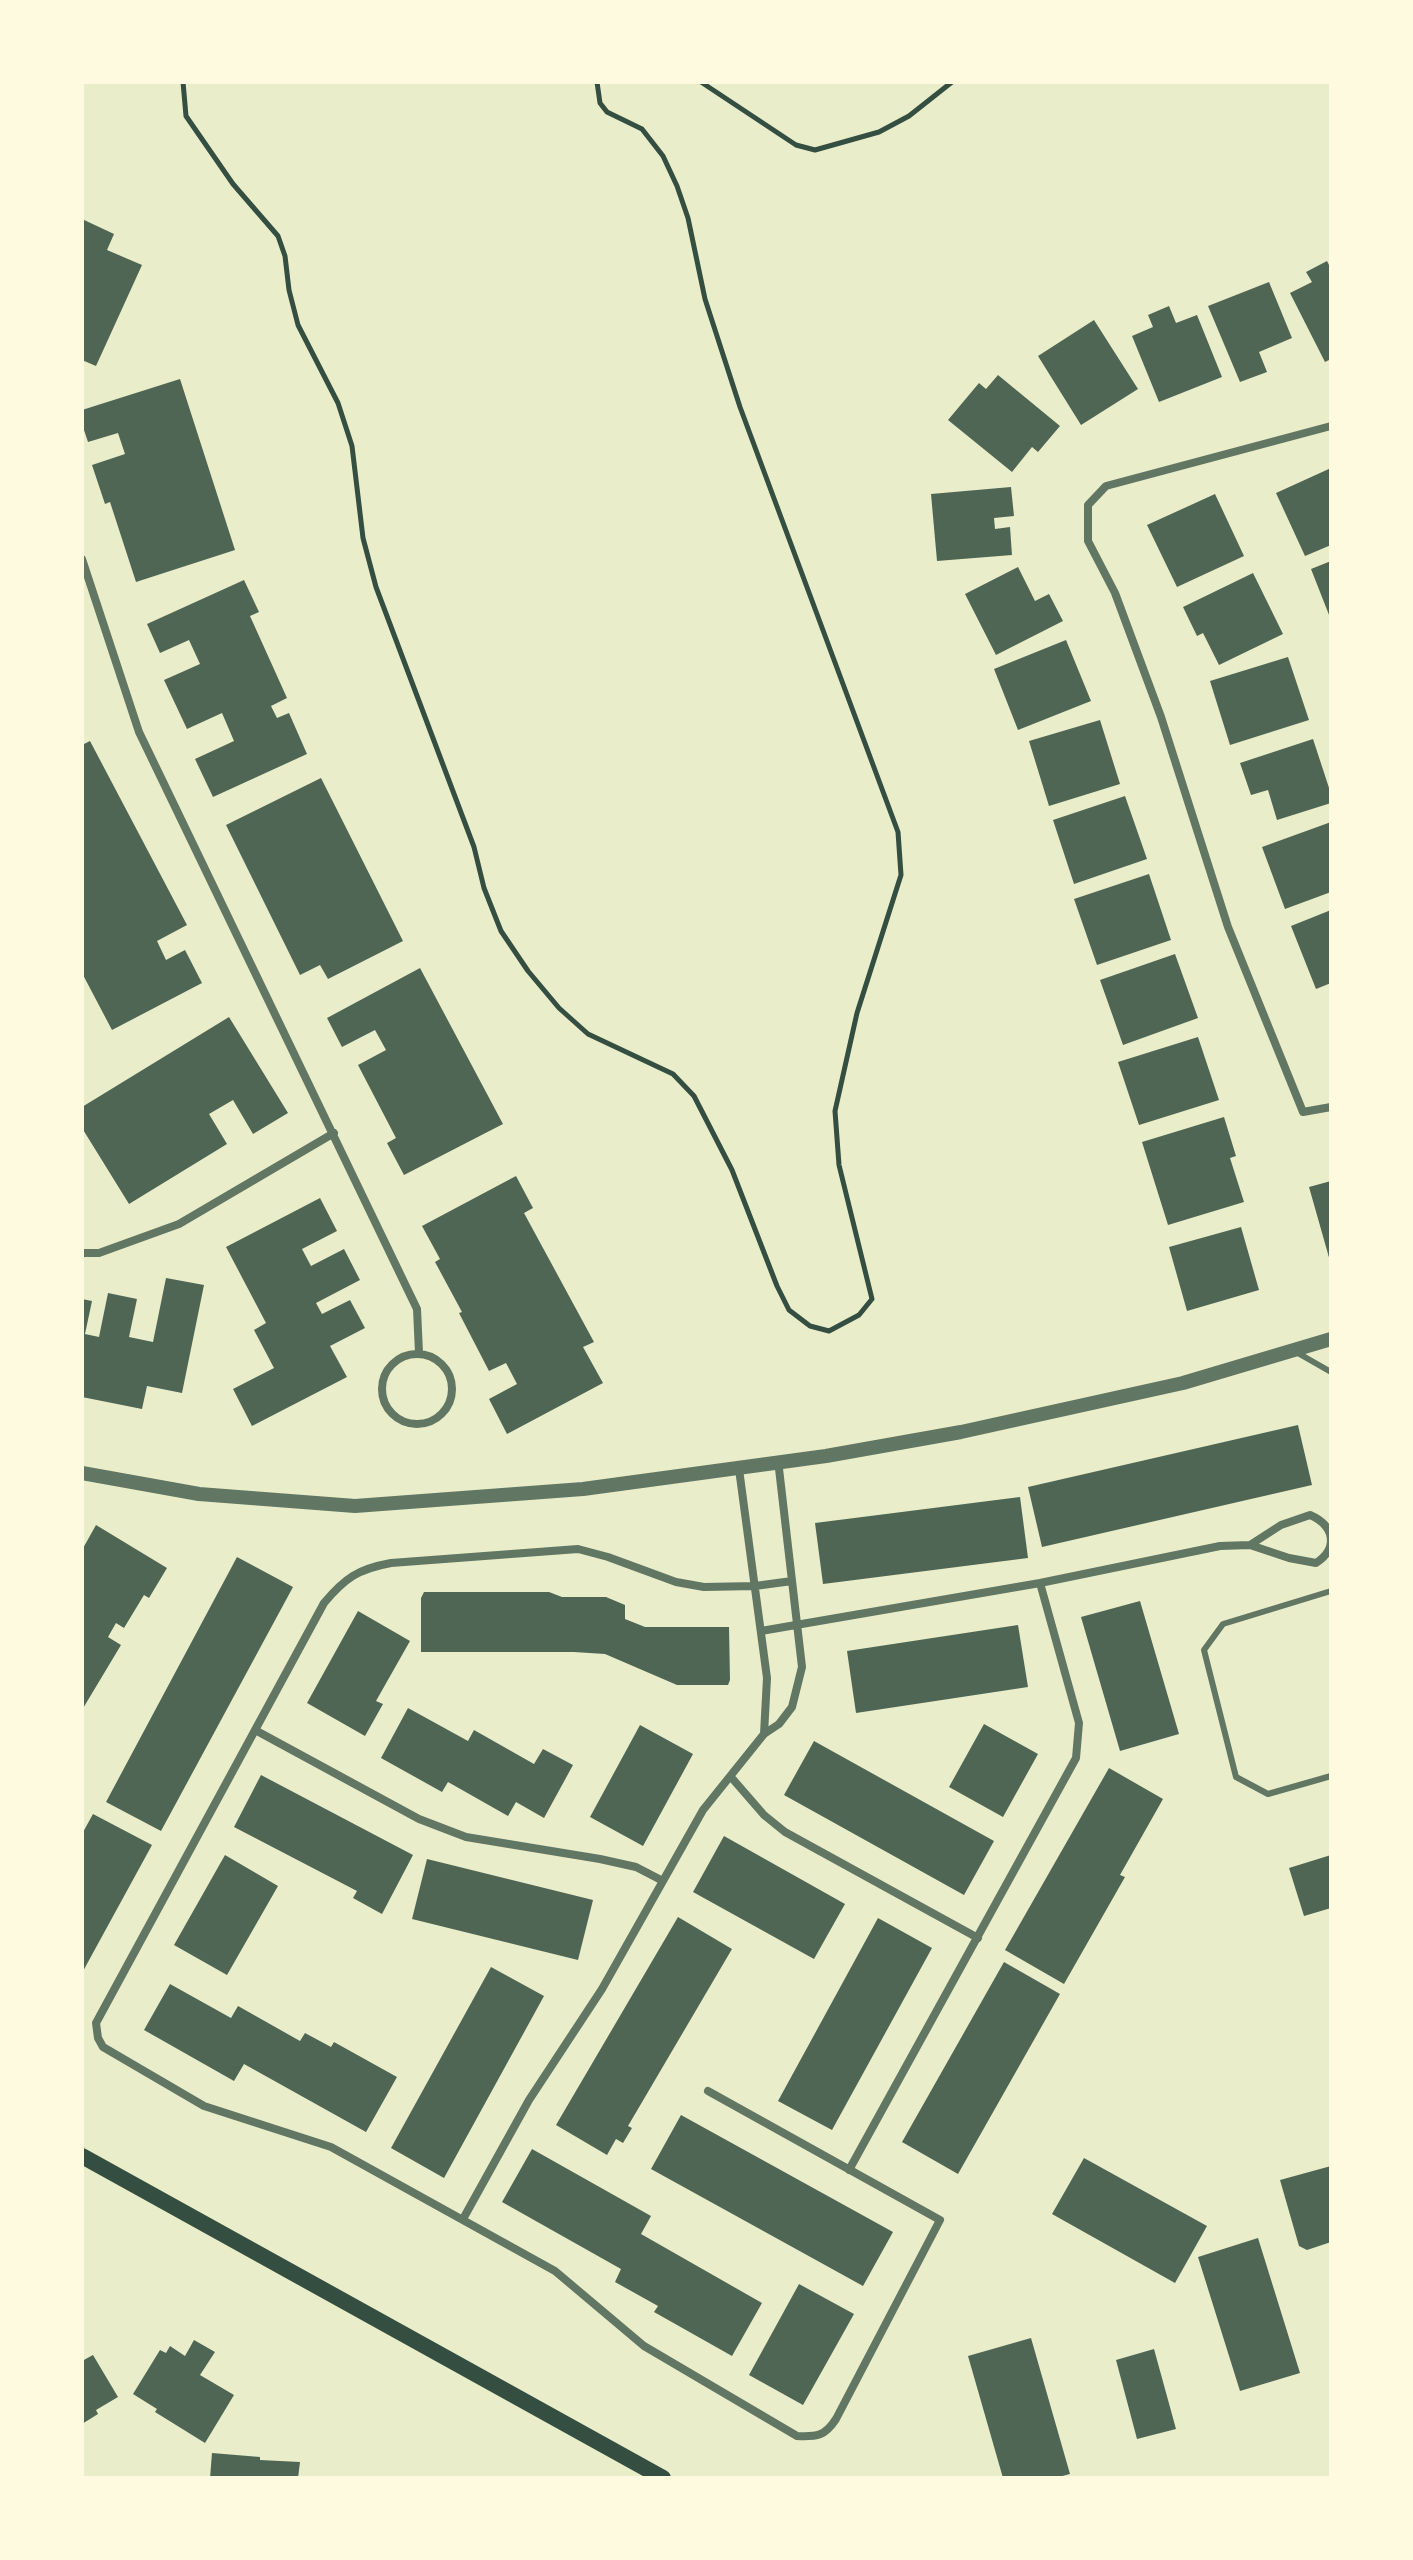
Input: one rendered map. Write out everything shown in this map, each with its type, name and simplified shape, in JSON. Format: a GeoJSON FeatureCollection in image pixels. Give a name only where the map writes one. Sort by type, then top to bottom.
{"type":"FeatureCollection","features":[{"type":"Feature","properties":{"kind":"main road"},"geometry":{"type":"LineString","coordinates":[[82,2156],[663,2478]]}},
{"type":"Feature","properties":{"kind":"street"},"geometry":{"type":"LineString","coordinates":[[1331,426],[1106,486],[1088,505],[1088,541],[1120,607],[1161,717],[1228,927],[1303,1112],[1331,1107]]}},
{"type":"Feature","properties":{"kind":"street"},"geometry":{"type":"LineString","coordinates":[[82,559],[139,732],[417,1309],[419,1353]]}},
{"type":"Feature","properties":{"kind":"street"},"geometry":{"type":"LineString","coordinates":[[82,1253],[99,1253],[179,1224],[334,1133]]}},
{"type":"Feature","properties":{"kind":"street"},"geometry":{"type":"LineString","coordinates":[[82,1473],[199,1494],[355,1506],[583,1489],[739,1469],[778,1460],[826,1456],[961,1432],[1183,1383],[1331,1339]]}},
{"type":"Feature","properties":{"kind":"street"},"geometry":{"type":"LineString","coordinates":[[419,1353],[430,1356],[448,1370],[453,1393],[444,1413],[423,1424],[412,1424],[400,1420],[384,1403],[383,1379],[396,1360],[419,1353]]}},
{"type":"Feature","properties":{"kind":"street"},"geometry":{"type":"LineString","coordinates":[[463,2219],[529,2100],[602,1989],[703,1810],[764,1734],[779,1724],[792,1707],[802,1667],[778,1460]]}},
{"type":"Feature","properties":{"kind":"street"},"geometry":{"type":"LineString","coordinates":[[739,1469],[767,1678],[764,1734]]}},
{"type":"Feature","properties":{"kind":"street"},"geometry":{"type":"LineString","coordinates":[[761,1631],[1040,1583],[1220,1546],[1250,1545],[1316,1563],[1324,1558],[1331,1544],[1330,1532],[1323,1521],[1310,1515],[1281,1525],[1250,1545]]}},
{"type":"Feature","properties":{"kind":"street"},"geometry":{"type":"LineString","coordinates":[[708,2091],[940,2220],[836,2419],[827,2433],[815,2437],[797,2436],[644,2346],[555,2271],[331,2147],[204,2106],[121,2059],[103,2047],[96,2023],[324,1603],[348,1578],[365,1568],[391,1563],[578,1549],[676,1582],[704,1587],[755,1586],[792,1581]]}},
{"type":"Feature","properties":{"kind":"street"},"geometry":{"type":"LineString","coordinates":[[849,2170],[1076,1758],[1079,1723],[1040,1583]]}},
{"type":"Feature","properties":{"kind":"street"},"geometry":{"type":"LineString","coordinates":[[255,1730],[431,1824],[466,1837],[636,1867],[663,1881]]}},
{"type":"Feature","properties":{"kind":"street"},"geometry":{"type":"LineString","coordinates":[[731,1777],[764,1815],[785,1832],[978,1938]]}},
{"type":"Feature","properties":{"kind":"lane"},"geometry":{"type":"LineString","coordinates":[[1293,1350],[1331,1372]]}},
{"type":"Feature","properties":{"kind":"lane"},"geometry":{"type":"LineString","coordinates":[[1331,1591],[1223,1624],[1204,1650],[1236,1777],[1268,1794],[1331,1776]]}},
{"type":"Feature","properties":{"kind":"path"},"geometry":{"type":"LineString","coordinates":[[183,82],[186,116],[233,184],[278,236],[285,256],[298,325],[338,403],[352,446],[363,538],[376,587],[474,847],[484,888],[501,931],[538,984],[588,1034],[673,1074],[694,1096],[732,1170],[789,1310],[810,1326],[829,1331],[859,1315],[872,1299],[839,1165],[835,1111],[857,1013],[901,875],[898,832],[740,407],[705,299],[688,218],[677,186],[663,156],[642,129],[607,112],[600,103],[597,82]]}},
{"type":"Feature","properties":{"kind":"path"},"geometry":{"type":"LineString","coordinates":[[701,82],[796,145],[815,150],[879,132],[909,116],[952,82]]}},
{"type":"Feature","properties":{"kind":"building"},"geometry":{"type":"Polygon","coordinates":[[[82,219],[114,234],[107,250],[142,265],[96,366],[82,360],[82,219]]]}},
{"type":"Feature","properties":{"kind":"building"},"geometry":{"type":"Polygon","coordinates":[[[1327,261],[1331,269],[1331,359],[1325,362],[1290,293],[1312,282],[1306,272],[1327,261]]]}},
{"type":"Feature","properties":{"kind":"building"},"geometry":{"type":"Polygon","coordinates":[[[1269,282],[1292,338],[1259,352],[1267,372],[1240,382],[1208,306],[1269,282]]]}},
{"type":"Feature","properties":{"kind":"building"},"geometry":{"type":"Polygon","coordinates":[[[1169,306],[1176,323],[1197,315],[1222,377],[1159,402],[1132,336],[1153,327],[1148,315],[1169,306]]]}},
{"type":"Feature","properties":{"kind":"building"},"geometry":{"type":"Polygon","coordinates":[[[1094,320],[1138,389],[1081,425],[1038,356],[1094,320]]]}},
{"type":"Feature","properties":{"kind":"building"},"geometry":{"type":"Polygon","coordinates":[[[998,375],[1060,426],[1038,452],[1032,447],[1012,472],[948,420],[979,383],[986,389],[998,375]]]}},
{"type":"Feature","properties":{"kind":"building"},"geometry":{"type":"Polygon","coordinates":[[[180,379],[235,550],[136,582],[110,502],[105,504],[92,465],[125,454],[118,433],[88,442],[82,424],[82,410],[180,379]]]}},
{"type":"Feature","properties":{"kind":"building"},"geometry":{"type":"Polygon","coordinates":[[[1331,468],[1331,545],[1305,556],[1276,493],[1331,468]]]}},
{"type":"Feature","properties":{"kind":"building"},"geometry":{"type":"Polygon","coordinates":[[[1011,487],[1014,516],[994,518],[995,529],[1010,527],[1012,555],[937,561],[931,494],[1011,487]]]}},
{"type":"Feature","properties":{"kind":"building"},"geometry":{"type":"Polygon","coordinates":[[[1215,494],[1244,556],[1177,587],[1147,525],[1215,494]]]}},
{"type":"Feature","properties":{"kind":"building"},"geometry":{"type":"Polygon","coordinates":[[[1331,561],[1331,620],[1311,569],[1331,561]]]}},
{"type":"Feature","properties":{"kind":"building"},"geometry":{"type":"Polygon","coordinates":[[[1018,567],[1035,601],[1049,594],[1063,621],[996,655],[965,594],[1018,567]]]}},
{"type":"Feature","properties":{"kind":"building"},"geometry":{"type":"Polygon","coordinates":[[[1253,573],[1283,634],[1219,665],[1203,633],[1197,636],[1183,607],[1253,573]]]}},
{"type":"Feature","properties":{"kind":"building"},"geometry":{"type":"Polygon","coordinates":[[[244,580],[259,612],[250,616],[287,698],[271,706],[277,718],[289,713],[307,754],[213,797],[195,759],[234,741],[222,713],[187,729],[164,680],[200,664],[189,640],[160,653],[147,624],[244,580]]]}},
{"type":"Feature","properties":{"kind":"building"},"geometry":{"type":"Polygon","coordinates":[[[1066,640],[1091,701],[1018,730],[994,669],[1066,640]]]}},
{"type":"Feature","properties":{"kind":"building"},"geometry":{"type":"Polygon","coordinates":[[[1288,657],[1309,720],[1230,745],[1210,681],[1288,657]]]}},
{"type":"Feature","properties":{"kind":"building"},"geometry":{"type":"Polygon","coordinates":[[[1100,720],[1120,784],[1049,806],[1029,741],[1100,720]]]}},
{"type":"Feature","properties":{"kind":"building"},"geometry":{"type":"Polygon","coordinates":[[[1313,739],[1331,794],[1331,803],[1277,820],[1268,790],[1251,795],[1240,763],[1313,739]]]}},
{"type":"Feature","properties":{"kind":"building"},"geometry":{"type":"Polygon","coordinates":[[[90,741],[187,925],[157,941],[166,960],[185,950],[202,983],[112,1030],[82,973],[82,745],[90,741]]]}},
{"type":"Feature","properties":{"kind":"building"},"geometry":{"type":"Polygon","coordinates":[[[321,778],[403,941],[328,979],[320,965],[300,975],[226,825],[321,778]]]}},
{"type":"Feature","properties":{"kind":"building"},"geometry":{"type":"Polygon","coordinates":[[[1125,796],[1147,859],[1074,884],[1053,820],[1125,796]]]}},
{"type":"Feature","properties":{"kind":"building"},"geometry":{"type":"Polygon","coordinates":[[[1331,822],[1331,892],[1285,909],[1262,847],[1331,822]]]}},
{"type":"Feature","properties":{"kind":"building"},"geometry":{"type":"Polygon","coordinates":[[[1149,874],[1171,940],[1097,965],[1074,899],[1149,874]]]}},
{"type":"Feature","properties":{"kind":"building"},"geometry":{"type":"Polygon","coordinates":[[[1331,910],[1331,983],[1316,989],[1291,926],[1331,910]]]}},
{"type":"Feature","properties":{"kind":"building"},"geometry":{"type":"Polygon","coordinates":[[[1175,954],[1198,1018],[1123,1045],[1100,980],[1175,954]]]}},
{"type":"Feature","properties":{"kind":"building"},"geometry":{"type":"Polygon","coordinates":[[[420,968],[503,1124],[404,1175],[387,1143],[396,1138],[358,1065],[386,1050],[375,1030],[342,1047],[327,1018],[420,968]]]}},
{"type":"Feature","properties":{"kind":"building"},"geometry":{"type":"Polygon","coordinates":[[[229,1017],[288,1113],[253,1134],[233,1100],[209,1114],[227,1144],[129,1204],[82,1128],[82,1107],[229,1017]]]}},
{"type":"Feature","properties":{"kind":"building"},"geometry":{"type":"Polygon","coordinates":[[[1198,1037],[1219,1100],[1139,1125],[1118,1062],[1198,1037]]]}},
{"type":"Feature","properties":{"kind":"building"},"geometry":{"type":"Polygon","coordinates":[[[1224,1117],[1236,1156],[1230,1158],[1244,1202],[1168,1225],[1142,1142],[1224,1117]]]}},
{"type":"Feature","properties":{"kind":"building"},"geometry":{"type":"Polygon","coordinates":[[[516,1176],[533,1208],[524,1213],[594,1342],[583,1347],[603,1383],[507,1434],[489,1399],[517,1384],[506,1363],[489,1371],[435,1262],[440,1259],[422,1226],[516,1176]]]}},
{"type":"Feature","properties":{"kind":"building"},"geometry":{"type":"Polygon","coordinates":[[[1331,1181],[1331,1261],[1330,1261],[1309,1187],[1331,1181]]]}},
{"type":"Feature","properties":{"kind":"building"},"geometry":{"type":"Polygon","coordinates":[[[320,1198],[337,1231],[302,1249],[311,1266],[344,1249],[360,1280],[316,1303],[322,1314],[350,1300],[365,1328],[330,1346],[347,1377],[252,1426],[233,1389],[274,1368],[254,1330],[266,1323],[226,1247],[320,1198]]]}},
{"type":"Feature","properties":{"kind":"building"},"geometry":{"type":"Polygon","coordinates":[[[1241,1227],[1259,1290],[1187,1311],[1169,1247],[1241,1227]]]}},
{"type":"Feature","properties":{"kind":"building"},"geometry":{"type":"Polygon","coordinates":[[[166,1278],[204,1285],[182,1393],[147,1386],[142,1409],[82,1397],[82,1299],[92,1301],[85,1334],[99,1337],[108,1293],[137,1299],[129,1337],[153,1342],[166,1278]]]}},
{"type":"Feature","properties":{"kind":"building"},"geometry":{"type":"Polygon","coordinates":[[[1298,1425],[1312,1485],[1042,1547],[1028,1487],[1298,1425]]]}},
{"type":"Feature","properties":{"kind":"building"},"geometry":{"type":"Polygon","coordinates":[[[1020,1497],[1028,1558],[823,1584],[815,1523],[1020,1497]]]}},
{"type":"Feature","properties":{"kind":"building"},"geometry":{"type":"Polygon","coordinates":[[[96,1525],[167,1568],[149,1598],[144,1595],[124,1628],[116,1623],[108,1637],[121,1645],[82,1710],[82,1550],[96,1525]]]}},
{"type":"Feature","properties":{"kind":"building"},"geometry":{"type":"Polygon","coordinates":[[[237,1557],[293,1587],[161,1831],[106,1802],[237,1557]]]}},
{"type":"Feature","properties":{"kind":"building"},"geometry":{"type":"Polygon","coordinates":[[[424,1592],[549,1592],[562,1597],[606,1597],[625,1605],[625,1619],[645,1627],[729,1627],[730,1680],[728,1685],[677,1685],[605,1654],[421,1652],[421,1598],[424,1592]]]}},
{"type":"Feature","properties":{"kind":"building"},"geometry":{"type":"Polygon","coordinates":[[[1140,1601],[1179,1734],[1120,1751],[1081,1617],[1140,1601]]]}},
{"type":"Feature","properties":{"kind":"building"},"geometry":{"type":"Polygon","coordinates":[[[358,1611],[410,1641],[376,1701],[383,1704],[365,1736],[307,1703],[358,1611]]]}},
{"type":"Feature","properties":{"kind":"building"},"geometry":{"type":"Polygon","coordinates":[[[1018,1625],[1028,1687],[856,1713],[847,1651],[1018,1625]]]}},
{"type":"Feature","properties":{"kind":"building"},"geometry":{"type":"Polygon","coordinates":[[[408,1708],[468,1741],[474,1730],[534,1764],[543,1749],[573,1765],[544,1818],[516,1802],[508,1816],[448,1782],[442,1792],[381,1758],[408,1708]]]}},
{"type":"Feature","properties":{"kind":"building"},"geometry":{"type":"Polygon","coordinates":[[[984,1724],[1038,1754],[1003,1817],[949,1787],[984,1724]]]}},
{"type":"Feature","properties":{"kind":"building"},"geometry":{"type":"Polygon","coordinates":[[[640,1725],[693,1754],[643,1846],[590,1817],[640,1725]]]}},
{"type":"Feature","properties":{"kind":"building"},"geometry":{"type":"Polygon","coordinates":[[[814,1741],[994,1841],[964,1895],[784,1795],[814,1741]]]}},
{"type":"Feature","properties":{"kind":"building"},"geometry":{"type":"Polygon","coordinates":[[[1109,1768],[1163,1799],[1120,1875],[1125,1877],[1064,1984],[1005,1950],[1109,1768]]]}},
{"type":"Feature","properties":{"kind":"building"},"geometry":{"type":"Polygon","coordinates":[[[261,1775],[413,1855],[382,1914],[353,1898],[357,1891],[234,1827],[261,1775]]]}},
{"type":"Feature","properties":{"kind":"building"},"geometry":{"type":"Polygon","coordinates":[[[93,1814],[152,1845],[82,1973],[82,1834],[93,1814]]]}},
{"type":"Feature","properties":{"kind":"building"},"geometry":{"type":"Polygon","coordinates":[[[724,1836],[845,1904],[814,1959],[693,1892],[724,1836]]]}},
{"type":"Feature","properties":{"kind":"building"},"geometry":{"type":"Polygon","coordinates":[[[225,1855],[278,1886],[227,1975],[174,1945],[225,1855]]]}},
{"type":"Feature","properties":{"kind":"building"},"geometry":{"type":"Polygon","coordinates":[[[1331,1855],[1331,1908],[1304,1916],[1289,1868],[1331,1855]]]}},
{"type":"Feature","properties":{"kind":"building"},"geometry":{"type":"Polygon","coordinates":[[[427,1859],[593,1900],[578,1960],[412,1919],[427,1859]]]}},
{"type":"Feature","properties":{"kind":"building"},"geometry":{"type":"Polygon","coordinates":[[[678,1917],[732,1949],[628,2126],[632,2128],[623,2143],[616,2139],[607,2155],[556,2125],[678,1917]]]}},
{"type":"Feature","properties":{"kind":"building"},"geometry":{"type":"Polygon","coordinates":[[[878,1918],[932,1948],[832,2130],[778,2101],[878,1918]]]}},
{"type":"Feature","properties":{"kind":"building"},"geometry":{"type":"Polygon","coordinates":[[[1004,1962],[1060,1994],[958,2174],[902,2142],[1004,1962]]]}},
{"type":"Feature","properties":{"kind":"building"},"geometry":{"type":"Polygon","coordinates":[[[491,1967],[544,1996],[444,2178],[391,2148],[491,1967]]]}},
{"type":"Feature","properties":{"kind":"building"},"geometry":{"type":"Polygon","coordinates":[[[170,1984],[231,2018],[238,2006],[300,2041],[305,2033],[331,2047],[334,2042],[397,2077],[366,2132],[244,2064],[234,2081],[144,2030],[170,1984]]]}},
{"type":"Feature","properties":{"kind":"building"},"geometry":{"type":"Polygon","coordinates":[[[681,2115],[893,2232],[863,2286],[651,2169],[681,2115]]]}},
{"type":"Feature","properties":{"kind":"building"},"geometry":{"type":"Polygon","coordinates":[[[532,2149],[651,2216],[641,2234],[762,2303],[732,2356],[654,2312],[658,2306],[615,2282],[621,2269],[502,2202],[532,2149]]]}},
{"type":"Feature","properties":{"kind":"building"},"geometry":{"type":"Polygon","coordinates":[[[1084,2158],[1207,2226],[1175,2283],[1052,2214],[1084,2158]]]}},
{"type":"Feature","properties":{"kind":"building"},"geometry":{"type":"Polygon","coordinates":[[[1331,2166],[1331,2242],[1307,2250],[1299,2246],[1280,2180],[1331,2166]]]}},
{"type":"Feature","properties":{"kind":"building"},"geometry":{"type":"Polygon","coordinates":[[[1258,2238],[1300,2373],[1240,2391],[1198,2257],[1258,2238]]]}},
{"type":"Feature","properties":{"kind":"building"},"geometry":{"type":"Polygon","coordinates":[[[799,2284],[854,2314],[803,2405],[749,2375],[799,2284]]]}},
{"type":"Feature","properties":{"kind":"building"},"geometry":{"type":"Polygon","coordinates":[[[1031,2338],[1070,2474],[1055,2478],[1003,2478],[968,2356],[1031,2338]]]}},
{"type":"Feature","properties":{"kind":"building"},"geometry":{"type":"Polygon","coordinates":[[[194,2340],[215,2352],[200,2375],[234,2395],[205,2443],[155,2412],[157,2409],[133,2394],[160,2350],[166,2353],[170,2346],[185,2356],[194,2340]]]}},
{"type":"Feature","properties":{"kind":"building"},"geometry":{"type":"Polygon","coordinates":[[[1154,2349],[1176,2429],[1137,2439],[1116,2360],[1154,2349]]]}},
{"type":"Feature","properties":{"kind":"building"},"geometry":{"type":"Polygon","coordinates":[[[93,2355],[118,2397],[96,2410],[98,2414],[82,2424],[82,2361],[93,2355]]]}},
{"type":"Feature","properties":{"kind":"building"},"geometry":{"type":"Polygon","coordinates":[[[212,2453],[300,2462],[298,2478],[210,2478],[212,2453]]]}}]}
